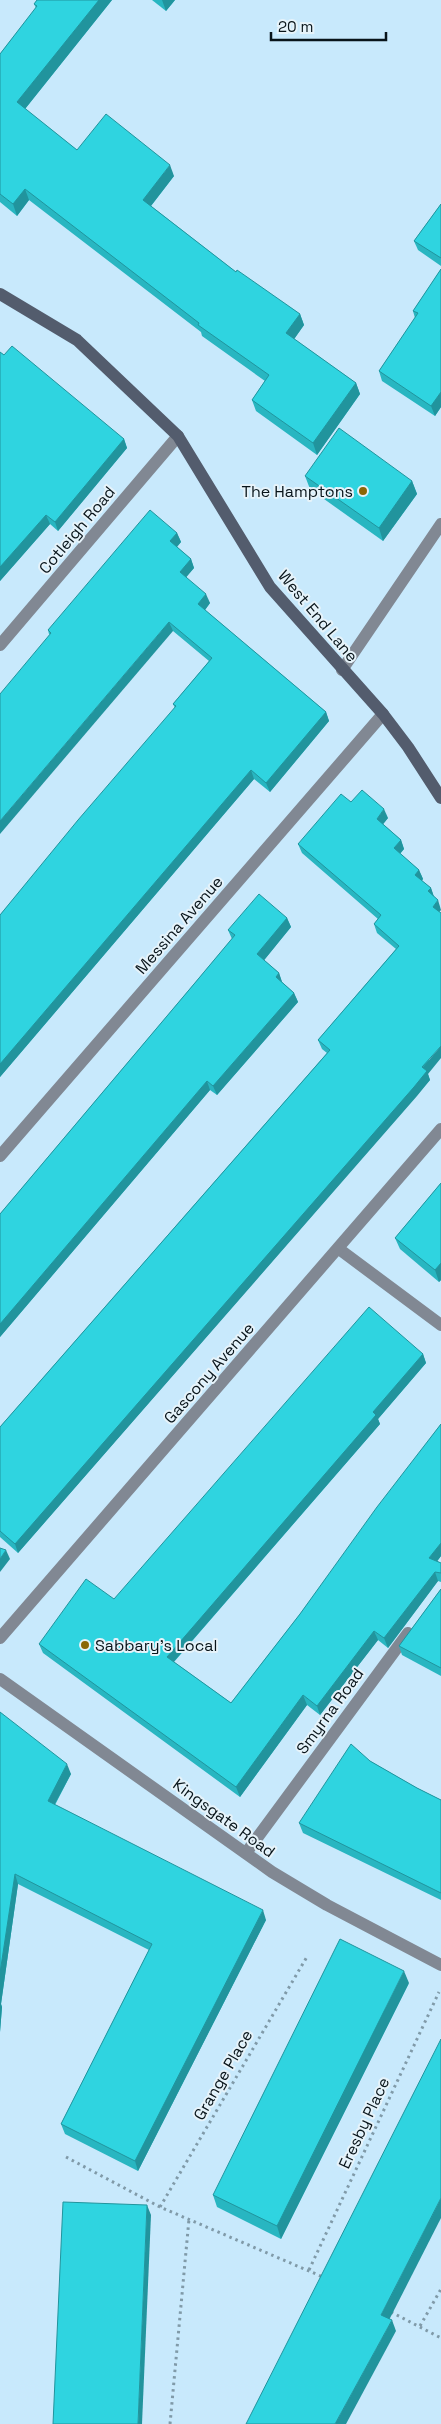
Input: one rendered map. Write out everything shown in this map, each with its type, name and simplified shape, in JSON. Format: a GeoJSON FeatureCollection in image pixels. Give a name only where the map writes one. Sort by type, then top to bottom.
{"type":"FeatureCollection","features":[{"type":"Feature","properties":{"kind":"main road","name":"West End Lane"},"geometry":{"type":"LineString","coordinates":[[0,294],[77,340],[178,436],[270,587],[383,714],[408,747],[441,798]]}},
{"type":"Feature","properties":{"kind":"street","name":"Cotleigh Road"},"geometry":{"type":"LineString","coordinates":[[0,645],[178,436]]}},
{"type":"Feature","properties":{"kind":"street"},"geometry":{"type":"LineString","coordinates":[[342,670],[441,524]]}},
{"type":"Feature","properties":{"kind":"street","name":"Messina Avenue"},"geometry":{"type":"LineString","coordinates":[[0,1156],[383,714]]}},
{"type":"Feature","properties":{"kind":"street","name":"Gascony Avenue"},"geometry":{"type":"LineString","coordinates":[[0,1638],[441,1129]]}},
{"type":"Feature","properties":{"kind":"street"},"geometry":{"type":"LineString","coordinates":[[339,1249],[441,1325]]}},
{"type":"Feature","properties":{"kind":"street","name":"Smyrna Road"},"geometry":{"type":"LineString","coordinates":[[246,1853],[414,1626]]}},
{"type":"Feature","properties":{"kind":"street","name":"Kingsgate Road"},"geometry":{"type":"LineString","coordinates":[[0,1679],[272,1872],[327,1905],[441,1965]]}},
{"type":"Feature","properties":{"kind":"path","name":"Grange Place"},"geometry":{"type":"LineString","coordinates":[[160,2208],[308,1955]]}},
{"type":"Feature","properties":{"kind":"path","name":"Eresby Place"},"geometry":{"type":"LineString","coordinates":[[309,2270],[441,1987]]}},
{"type":"Feature","properties":{"kind":"path"},"geometry":{"type":"LineString","coordinates":[[66,2157],[160,2208],[309,2270],[326,2279]]}},
{"type":"Feature","properties":{"kind":"path"},"geometry":{"type":"LineString","coordinates":[[170,2424],[189,2219]]}},
{"type":"Feature","properties":{"kind":"path"},"geometry":{"type":"LineString","coordinates":[[420,2326],[441,2289]]}},
{"type":"Feature","properties":{"kind":"path"},"geometry":{"type":"LineString","coordinates":[[386,2309],[441,2338]]}},
{"type":"Feature","properties":{"kind":"building"},"geometry":{"type":"Polygon","coordinates":[[[37,0],[99,0],[17,102],[77,150],[106,114],[170,165],[143,200],[236,272],[237,270],[300,314],[286,333],[356,383],[313,443],[252,400],[269,375],[198,325],[199,323],[25,189],[13,204],[0,194],[0,54],[37,6],[34,4],[37,0]]]}},
{"type":"Feature","properties":{"kind":"building"},"geometry":{"type":"Polygon","coordinates":[[[441,204],[441,258],[414,241],[441,204]]]}},
{"type":"Feature","properties":{"kind":"building"},"geometry":{"type":"Polygon","coordinates":[[[441,269],[441,392],[431,406],[379,371],[418,313],[413,311],[441,269]]]}},
{"type":"Feature","properties":{"kind":"building"},"geometry":{"type":"Polygon","coordinates":[[[12,346],[124,439],[55,522],[46,515],[0,567],[0,352],[4,355],[12,346]]]}},
{"type":"Feature","properties":{"kind":"building","name":"The Hamptons"},"geometry":{"type":"Polygon","coordinates":[[[339,428],[412,481],[379,528],[305,476],[339,428]]]}},
{"type":"Feature","properties":{"kind":"building"},"geometry":{"type":"Polygon","coordinates":[[[150,510],[177,533],[170,541],[191,559],[180,572],[206,594],[198,604],[326,712],[266,783],[251,770],[0,1064],[0,915],[78,820],[176,706],[173,704],[212,658],[169,622],[0,821],[0,694],[51,633],[48,630],[150,510]]]}},
{"type":"Feature","properties":{"kind":"building"},"geometry":{"type":"Polygon","coordinates":[[[362,790],[384,809],[377,819],[401,840],[394,848],[419,870],[415,875],[431,888],[428,891],[438,900],[433,907],[441,913],[441,1046],[422,1067],[427,1071],[414,1087],[15,1544],[0,1531],[0,1427],[330,1050],[318,1040],[399,946],[374,924],[381,915],[298,844],[341,794],[351,802],[362,790]]]}},
{"type":"Feature","properties":{"kind":"building"},"geometry":{"type":"Polygon","coordinates":[[[259,894],[287,918],[257,954],[279,973],[276,977],[294,993],[213,1086],[207,1081],[0,1324],[0,1214],[235,935],[228,930],[259,894]]]}},
{"type":"Feature","properties":{"kind":"building"},"geometry":{"type":"Polygon","coordinates":[[[441,1183],[441,1263],[435,1270],[395,1238],[441,1183]]]}},
{"type":"Feature","properties":{"kind":"building"},"geometry":{"type":"Polygon","coordinates":[[[369,1307],[423,1354],[373,1412],[376,1415],[167,1657],[231,1703],[300,1614],[377,1507],[441,1424],[441,1543],[429,1558],[441,1563],[441,1573],[435,1572],[384,1638],[374,1631],[317,1706],[303,1695],[236,1787],[39,1644],[86,1579],[114,1599],[369,1307]]]}},
{"type":"Feature","properties":{"kind":"building"},"geometry":{"type":"Polygon","coordinates":[[[0,1548],[6,1550],[0,1559],[0,1548]]]}},
{"type":"Feature","properties":{"kind":"building"},"geometry":{"type":"Polygon","coordinates":[[[441,1589],[441,1668],[399,1646],[441,1589]]]}},
{"type":"Feature","properties":{"kind":"building"},"geometry":{"type":"Polygon","coordinates":[[[0,1712],[67,1764],[48,1801],[263,1910],[135,2161],[61,2124],[152,1944],[15,1874],[0,1973],[0,1712]]]}},
{"type":"Feature","properties":{"kind":"building"},"geometry":{"type":"Polygon","coordinates":[[[351,1744],[370,1761],[441,1800],[441,1893],[299,1823],[351,1744]]]}},
{"type":"Feature","properties":{"kind":"building"},"geometry":{"type":"Polygon","coordinates":[[[340,1939],[404,1971],[277,2226],[213,2195],[340,1939]]]}},
{"type":"Feature","properties":{"kind":"building"},"geometry":{"type":"Polygon","coordinates":[[[441,2039],[441,2198],[381,2315],[392,2320],[335,2424],[246,2424],[441,2039]]]}},
{"type":"Feature","properties":{"kind":"building"},"geometry":{"type":"Polygon","coordinates":[[[63,2202],[147,2205],[138,2424],[53,2424],[63,2202]]]}},
{"type":"Feature","properties":{"kind":"place","name":"The Hamptons"},"geometry":{"type":"Point","coordinates":[363,491]}},
{"type":"Feature","properties":{"kind":"place","name":"Sabbary's Local"},"geometry":{"type":"Point","coordinates":[85,1645]}}]}
